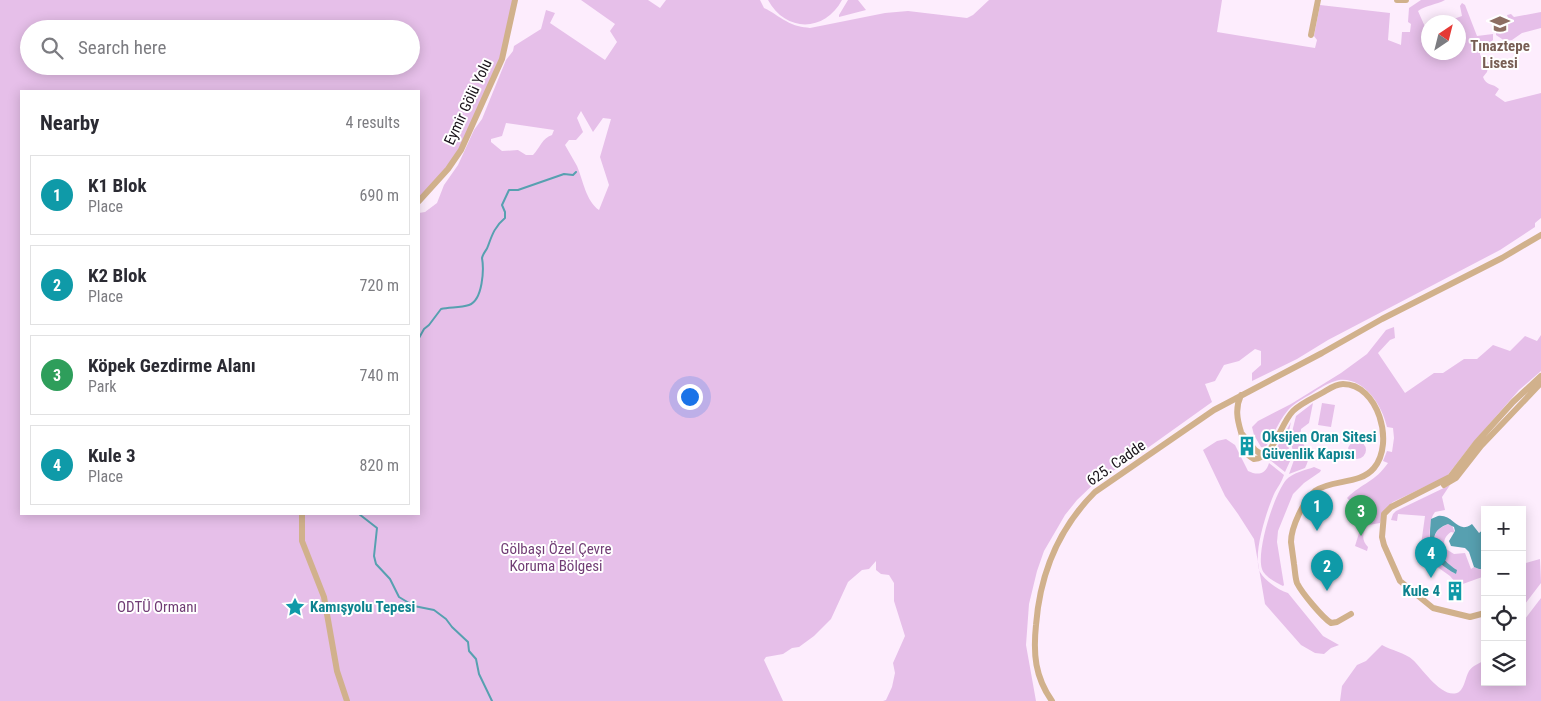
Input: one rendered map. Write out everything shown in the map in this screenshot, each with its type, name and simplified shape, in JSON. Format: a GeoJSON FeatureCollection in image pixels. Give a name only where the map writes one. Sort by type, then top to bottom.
{"type":"FeatureCollection","features":[{"type":"Feature","properties":{"kind":"street","name":"Eymir Gölü Yolu"},"geometry":{"type":"LineString","coordinates":[[420,200],[448,169],[461,150],[502,59],[515,0]]}},
{"type":"Feature","properties":{"kind":"street"},"geometry":{"type":"LineString","coordinates":[[1312,36],[1318,0]]}},
{"type":"Feature","properties":{"kind":"street"},"geometry":{"type":"LineString","coordinates":[[1397,0],[1406,0]]}},
{"type":"Feature","properties":{"kind":"street","name":"625. Cadde"},"geometry":{"type":"LineString","coordinates":[[1052,701],[1039,679],[1035,649],[1039,597],[1047,564],[1069,522],[1082,504],[1110,481],[1214,410],[1382,319],[1508,254],[1540,235]]}},
{"type":"Feature","properties":{"kind":"street"},"geometry":{"type":"LineString","coordinates":[[1481,614],[1470,617],[1432,608],[1400,581],[1384,545],[1382,537],[1383,518],[1386,511],[1450,477],[1476,443],[1513,402],[1541,376]]}},
{"type":"Feature","properties":{"kind":"street"},"geometry":{"type":"LineString","coordinates":[[1384,545],[1386,519],[1390,512],[1453,480],[1492,434],[1541,383]]}},
{"type":"Feature","properties":{"kind":"street"},"geometry":{"type":"LineString","coordinates":[[1242,394],[1237,414],[1242,434],[1242,445],[1247,454],[1254,459],[1262,457],[1269,452],[1293,411],[1336,385],[1345,384],[1358,388],[1379,414],[1383,425],[1384,439],[1380,458],[1376,466],[1364,476],[1322,488],[1315,492],[1304,504],[1292,538],[1296,580],[1300,588],[1331,623],[1338,622],[1351,614]]}},
{"type":"Feature","properties":{"kind":"street"},"geometry":{"type":"LineString","coordinates":[[1242,434],[1259,454],[1269,452]]}},
{"type":"Feature","properties":{"kind":"street"},"geometry":{"type":"LineString","coordinates":[[302,515],[302,541],[324,597],[337,671],[346,701]]}},
{"type":"Feature","properties":{"kind":"green space"},"geometry":{"type":"Polygon","coordinates":[[[0,0],[515,0],[506,46],[461,150],[420,200],[420,90],[20,90],[20,515],[420,515],[420,213],[425,212],[437,203],[444,185],[458,165],[474,130],[482,119],[506,60],[513,51],[514,46],[541,29],[546,10],[555,13],[550,23],[605,60],[617,42],[610,31],[615,24],[581,0],[648,0],[660,8],[666,0],[760,0],[764,8],[789,23],[810,28],[885,13],[908,11],[967,18],[989,0],[1222,0],[1217,32],[1315,48],[1317,40],[1314,36],[1320,5],[1390,13],[1388,40],[1401,45],[1402,32],[1410,32],[1411,24],[1408,22],[1409,8],[1421,0],[1445,0],[1418,11],[1421,18],[1421,60],[1466,60],[1466,15],[1462,15],[1460,6],[1462,3],[1465,5],[1477,36],[1493,34],[1493,40],[1480,51],[1480,55],[1489,63],[1487,72],[1483,77],[1484,80],[1499,89],[1495,95],[1505,102],[1541,93],[1541,218],[1535,223],[1535,227],[1500,250],[1328,340],[1297,359],[1252,381],[1252,373],[1261,365],[1261,351],[1255,349],[1239,361],[1224,365],[1215,381],[1205,384],[1212,402],[1128,462],[1099,479],[1077,500],[1065,515],[1044,551],[1029,604],[1026,645],[1036,701],[883,701],[886,700],[892,687],[895,673],[893,663],[905,636],[894,601],[894,583],[889,575],[881,574],[876,570],[876,561],[869,569],[862,570],[848,582],[831,619],[814,636],[799,647],[792,648],[783,654],[766,657],[764,660],[783,701],[0,701],[0,0]],[[581,111],[577,118],[583,132],[576,140],[569,140],[565,145],[577,166],[588,196],[599,210],[609,185],[600,157],[611,119],[603,118],[593,132],[581,111]],[[506,123],[502,136],[491,139],[491,142],[502,151],[518,150],[526,155],[533,155],[543,141],[552,135],[554,130],[506,123]]]}},
{"type":"Feature","properties":{"kind":"green space"},"geometry":{"type":"Polygon","coordinates":[[[768,0],[842,0],[835,11],[826,18],[816,23],[805,24],[795,23],[785,18],[776,11],[768,0]]]}},
{"type":"Feature","properties":{"kind":"green space"},"geometry":{"type":"Polygon","coordinates":[[[848,0],[858,0],[866,10],[839,17],[848,0]]]}},
{"type":"Feature","properties":{"kind":"green space"},"geometry":{"type":"Polygon","coordinates":[[[1541,12],[1541,28],[1522,33],[1512,40],[1505,41],[1496,35],[1503,25],[1510,23],[1507,15],[1511,14],[1514,17],[1541,12]]]}},
{"type":"Feature","properties":{"kind":"green space"},"geometry":{"type":"Polygon","coordinates":[[[1394,327],[1395,338],[1390,340],[1378,353],[1405,393],[1434,373],[1443,373],[1464,359],[1477,359],[1493,345],[1510,351],[1525,336],[1537,341],[1541,335],[1541,371],[1519,390],[1447,476],[1393,502],[1385,509],[1380,523],[1367,527],[1363,536],[1368,547],[1367,551],[1355,546],[1367,518],[1347,498],[1373,478],[1388,463],[1383,461],[1387,451],[1392,452],[1394,438],[1393,428],[1387,427],[1381,410],[1370,394],[1364,388],[1348,380],[1332,382],[1294,404],[1282,418],[1265,448],[1261,447],[1252,427],[1258,421],[1291,404],[1341,373],[1367,354],[1386,330],[1394,327]]]}},
{"type":"Feature","properties":{"kind":"green space"},"geometry":{"type":"Polygon","coordinates":[[[1313,403],[1309,423],[1301,429],[1300,438],[1307,452],[1307,463],[1305,468],[1289,474],[1294,460],[1298,456],[1293,451],[1290,440],[1296,416],[1313,403]]]}},
{"type":"Feature","properties":{"kind":"green space"},"geometry":{"type":"Polygon","coordinates":[[[1322,403],[1335,405],[1331,427],[1318,425],[1322,403]]]}},
{"type":"Feature","properties":{"kind":"green space"},"geometry":{"type":"Polygon","coordinates":[[[1291,422],[1287,440],[1291,459],[1285,472],[1270,460],[1291,422]]]}},
{"type":"Feature","properties":{"kind":"green space"},"geometry":{"type":"Polygon","coordinates":[[[1226,439],[1235,445],[1248,471],[1255,473],[1264,472],[1269,463],[1284,475],[1275,492],[1265,520],[1259,544],[1258,563],[1254,539],[1225,496],[1203,450],[1217,441],[1226,439]]]}},
{"type":"Feature","properties":{"kind":"green space"},"geometry":{"type":"Polygon","coordinates":[[[1357,441],[1363,444],[1366,450],[1363,456],[1357,459],[1351,456],[1348,450],[1351,444],[1357,441]]]}},
{"type":"Feature","properties":{"kind":"green space"},"geometry":{"type":"Polygon","coordinates":[[[1314,467],[1321,470],[1320,472],[1304,483],[1293,494],[1278,531],[1277,542],[1283,586],[1268,577],[1262,569],[1262,550],[1267,523],[1276,498],[1286,480],[1295,474],[1314,467]]]}},
{"type":"Feature","properties":{"kind":"green space"},"geometry":{"type":"Polygon","coordinates":[[[1450,485],[1442,497],[1445,510],[1435,512],[1431,520],[1430,542],[1432,549],[1438,561],[1456,574],[1456,570],[1439,554],[1434,540],[1435,534],[1440,529],[1448,524],[1452,525],[1455,533],[1451,532],[1446,537],[1444,544],[1446,549],[1454,554],[1465,553],[1471,569],[1474,567],[1481,569],[1481,577],[1460,585],[1456,583],[1450,576],[1422,556],[1420,552],[1425,516],[1398,514],[1397,521],[1391,520],[1396,511],[1450,485]]]}},
{"type":"Feature","properties":{"kind":"green space"},"geometry":{"type":"Polygon","coordinates":[[[1540,559],[1541,583],[1526,603],[1526,596],[1526,563],[1540,559]]]}},
{"type":"Feature","properties":{"kind":"green space"},"geometry":{"type":"Polygon","coordinates":[[[1259,567],[1262,575],[1269,582],[1288,593],[1323,636],[1339,645],[1331,648],[1324,654],[1315,653],[1301,645],[1265,604],[1259,567]]]}},
{"type":"Feature","properties":{"kind":"green space"},"geometry":{"type":"Polygon","coordinates":[[[1541,598],[1541,701],[1340,701],[1342,686],[1357,665],[1366,661],[1382,645],[1410,658],[1440,688],[1453,694],[1463,688],[1470,669],[1481,662],[1481,686],[1526,686],[1526,618],[1541,598]]]}},
{"type":"Feature","properties":{"kind":"water"},"geometry":{"type":"Polygon","coordinates":[[[1443,516],[1459,526],[1467,527],[1472,524],[1479,533],[1481,531],[1481,569],[1474,567],[1469,552],[1465,548],[1451,546],[1449,541],[1455,531],[1454,527],[1448,524],[1440,528],[1435,534],[1434,540],[1440,554],[1457,570],[1456,574],[1447,569],[1436,558],[1431,545],[1431,519],[1443,516]]]}},
{"type":"Feature","properties":{"kind":"waterway"},"geometry":{"type":"LineString","coordinates":[[420,336],[441,309],[462,307],[474,302],[482,284],[482,258],[494,231],[505,218],[502,205],[509,190],[518,190],[564,174],[573,175],[576,172]]}},
{"type":"Feature","properties":{"kind":"waterway"},"geometry":{"type":"LineString","coordinates":[[360,515],[377,528],[374,556],[376,564],[390,579],[399,597],[414,606],[434,610],[446,619],[468,642],[469,651],[476,659],[479,674],[492,701]]}},
{"type":"Feature","properties":{"kind":"place","name":"Tınaztepe Lisesi"},"geometry":{"type":"Point","coordinates":[1500,24]}},
{"type":"Feature","properties":{"kind":"place","name":"Oksijen Oran Sitesi Güvenlik Kapısı"},"geometry":{"type":"Point","coordinates":[1247,446]}},
{"type":"Feature","properties":{"kind":"place","name":"K1 Blok"},"geometry":{"type":"Point","coordinates":[1317,531]}},
{"type":"Feature","properties":{"kind":"place","name":"Köpek Gezdirme Alanı"},"geometry":{"type":"Point","coordinates":[1361,536]}},
{"type":"Feature","properties":{"kind":"place","name":"Kule 3"},"geometry":{"type":"Point","coordinates":[1431,578]}},
{"type":"Feature","properties":{"kind":"place","name":"K2 Blok"},"geometry":{"type":"Point","coordinates":[1327,591]}},
{"type":"Feature","properties":{"kind":"place","name":"Kule 4"},"geometry":{"type":"Point","coordinates":[1455,591]}},
{"type":"Feature","properties":{"kind":"place","name":"Kamışyolu Tepesi"},"geometry":{"type":"Point","coordinates":[295,607]}},
{"type":"Feature","properties":{"kind":"park label","name":"Gölbaşı Özel Çevre Koruma Bölgesi"},"geometry":{"type":"Point","coordinates":[556,558]}},
{"type":"Feature","properties":{"kind":"park label","name":"ODTÜ Ormanı"},"geometry":{"type":"Point","coordinates":[157,607]}}]}
